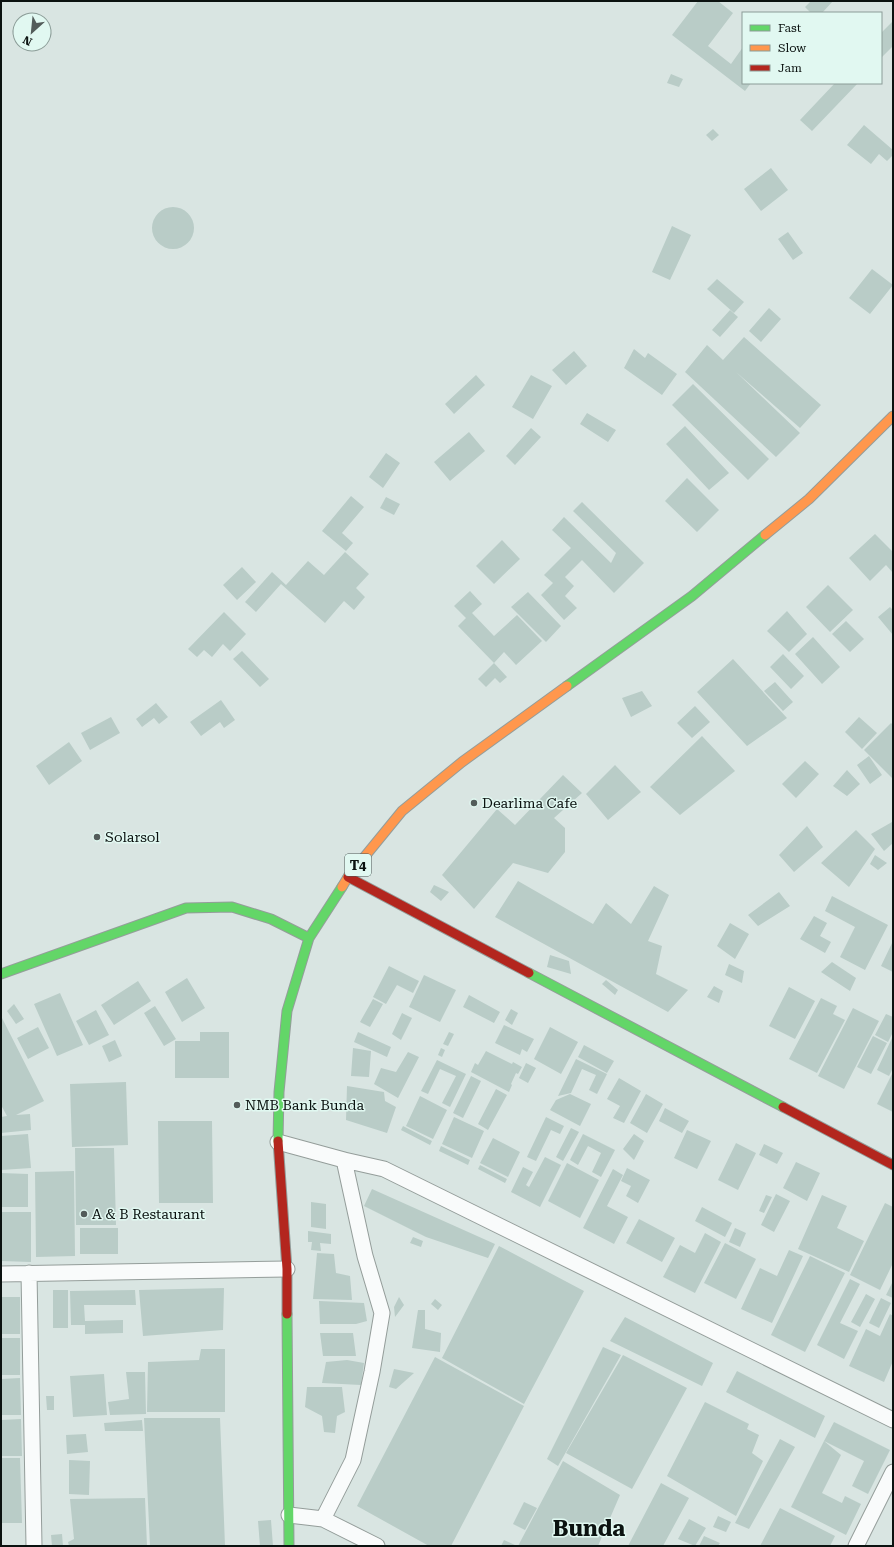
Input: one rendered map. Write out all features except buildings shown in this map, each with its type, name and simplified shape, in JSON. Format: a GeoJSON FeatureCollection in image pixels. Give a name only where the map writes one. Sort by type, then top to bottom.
{"type":"FeatureCollection","features":[{"type":"Feature","properties":{"kind":"main road","name":"T4"},"geometry":{"type":"LineString","coordinates":[[289,1546],[287,1269],[278,1142],[279,1092],[287,1011],[309,938],[348,877],[402,811],[462,762],[692,596],[809,499],[893,416]]}},
{"type":"Feature","properties":{"kind":"main road"},"geometry":{"type":"LineString","coordinates":[[348,877],[893,1165]]}},
{"type":"Feature","properties":{"kind":"main road"},"geometry":{"type":"LineString","coordinates":[[1,974],[186,908],[232,908],[271,919],[309,938]]}},
{"type":"Feature","properties":{"kind":"street"},"geometry":{"type":"LineString","coordinates":[[278,1142],[384,1169],[893,1420]]}},
{"type":"Feature","properties":{"kind":"street"},"geometry":{"type":"LineString","coordinates":[[323,1519],[353,1460],[372,1372],[382,1313],[365,1256],[344,1160]]}},
{"type":"Feature","properties":{"kind":"street"},"geometry":{"type":"LineString","coordinates":[[1,1274],[287,1269]]}},
{"type":"Feature","properties":{"kind":"street"},"geometry":{"type":"LineString","coordinates":[[29,1273],[34,1546]]}},
{"type":"Feature","properties":{"kind":"street"},"geometry":{"type":"LineString","coordinates":[[856,1546],[893,1472]]}},
{"type":"Feature","properties":{"kind":"street"},"geometry":{"type":"LineString","coordinates":[[289,1516],[323,1519],[377,1546]]}},
{"type":"Feature","properties":{"kind":"traffic: fast"},"geometry":{"type":"LineString","coordinates":[[567,686],[692,596],[765,535]]}},
{"type":"Feature","properties":{"kind":"traffic: fast"},"geometry":{"type":"LineString","coordinates":[[278,1141],[279,1092],[287,1011],[309,938],[342,887]]}},
{"type":"Feature","properties":{"kind":"traffic: fast"},"geometry":{"type":"LineString","coordinates":[[1,974],[186,908],[232,907],[271,919],[309,938]]}},
{"type":"Feature","properties":{"kind":"traffic: fast"},"geometry":{"type":"LineString","coordinates":[[529,973],[783,1107]]}},
{"type":"Feature","properties":{"kind":"traffic: fast"},"geometry":{"type":"LineString","coordinates":[[287,1314],[289,1546]]}},
{"type":"Feature","properties":{"kind":"traffic: slow"},"geometry":{"type":"LineString","coordinates":[[765,535],[809,499],[893,416]]}},
{"type":"Feature","properties":{"kind":"traffic: slow"},"geometry":{"type":"LineString","coordinates":[[342,887],[348,877],[402,811],[462,762],[567,686]]}},
{"type":"Feature","properties":{"kind":"traffic: jam"},"geometry":{"type":"LineString","coordinates":[[348,877],[529,973]]}},
{"type":"Feature","properties":{"kind":"traffic: jam"},"geometry":{"type":"LineString","coordinates":[[783,1107],[893,1165]]}},
{"type":"Feature","properties":{"kind":"traffic: jam"},"geometry":{"type":"LineString","coordinates":[[278,1141],[287,1269],[287,1314]]}},
{"type":"Feature","properties":{"kind":"place","name":"Dearlima Cafe"},"geometry":{"type":"Point","coordinates":[474,803]}},
{"type":"Feature","properties":{"kind":"place","name":"Solarsol"},"geometry":{"type":"Point","coordinates":[97,837]}},
{"type":"Feature","properties":{"kind":"place","name":"NMB Bank Bunda"},"geometry":{"type":"Point","coordinates":[237,1105]}},
{"type":"Feature","properties":{"kind":"place","name":"A & B Restaurant"},"geometry":{"type":"Point","coordinates":[84,1214]}},
{"type":"Feature","properties":{"kind":"district","name":"Bunda"},"geometry":{"type":"Point","coordinates":[589,1528]}}]}
